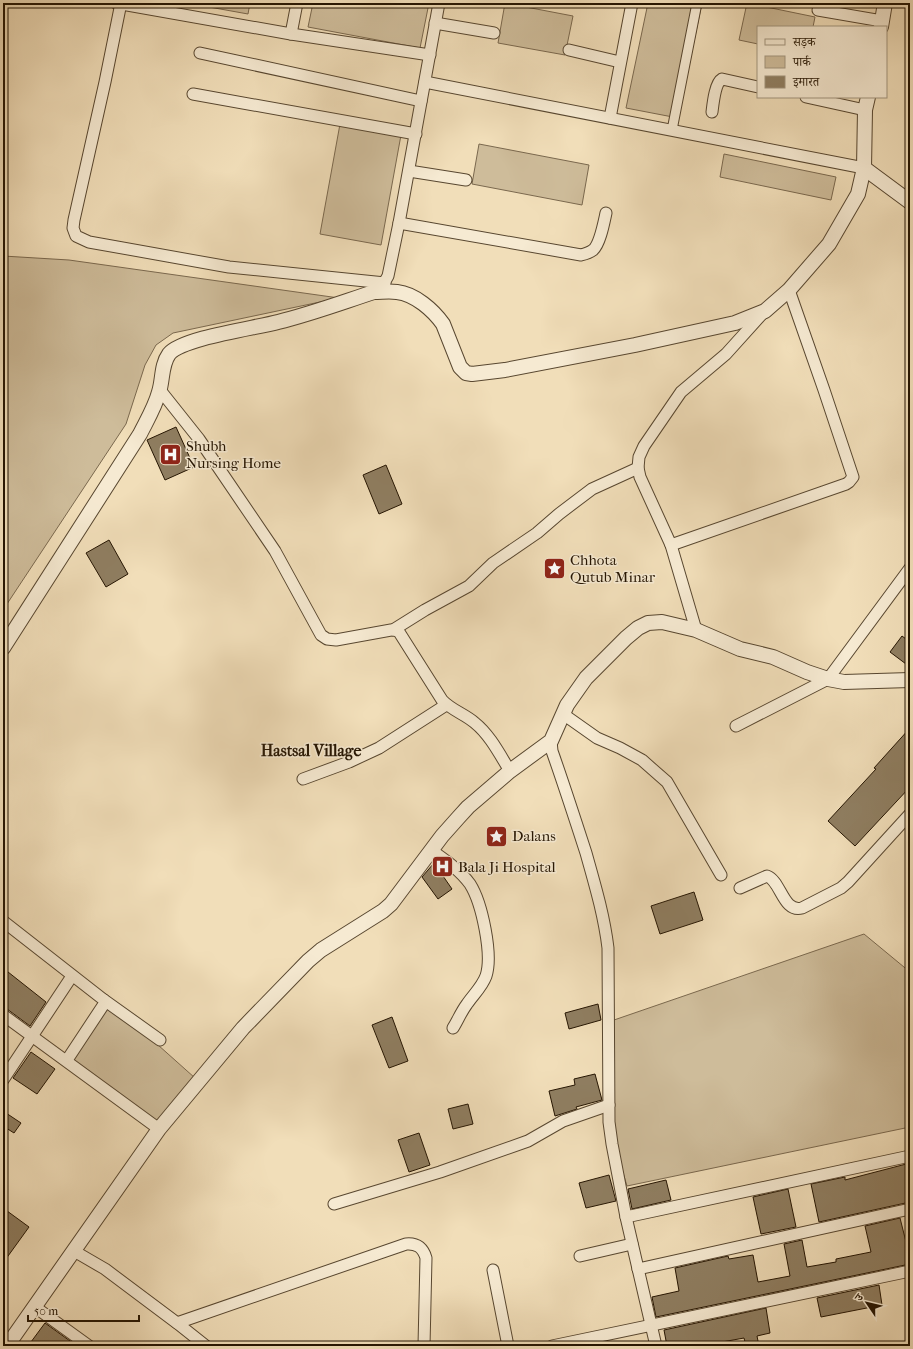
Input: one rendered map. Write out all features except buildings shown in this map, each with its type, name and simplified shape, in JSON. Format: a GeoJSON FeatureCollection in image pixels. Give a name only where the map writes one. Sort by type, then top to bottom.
{"type":"FeatureCollection","features":[{"type":"Feature","properties":{"kind":"street"},"geometry":{"type":"LineString","coordinates":[[385,283],[229,267],[89,242],[76,236],[73,228],[74,220],[105,82],[119,3],[291,34],[430,55]]}},
{"type":"Feature","properties":{"kind":"street"},"geometry":{"type":"LineString","coordinates":[[291,34],[297,3]]}},
{"type":"Feature","properties":{"kind":"street"},"geometry":{"type":"LineString","coordinates":[[3,648],[140,434],[156,404],[165,360],[169,354],[183,345],[213,336],[279,322],[374,292],[381,288],[385,283],[388,276],[399,223],[439,3]]}},
{"type":"Feature","properties":{"kind":"street"},"geometry":{"type":"LineString","coordinates":[[610,118],[632,3]]}},
{"type":"Feature","properties":{"kind":"street"},"geometry":{"type":"LineString","coordinates":[[672,130],[697,3]]}},
{"type":"Feature","properties":{"kind":"street"},"geometry":{"type":"LineString","coordinates":[[818,10],[882,24],[885,3]]}},
{"type":"Feature","properties":{"kind":"street"},"geometry":{"type":"LineString","coordinates":[[435,23],[494,33]]}},
{"type":"Feature","properties":{"kind":"street"},"geometry":{"type":"LineString","coordinates":[[569,50],[620,62]]}},
{"type":"Feature","properties":{"kind":"street"},"geometry":{"type":"LineString","coordinates":[[200,53],[422,102]]}},
{"type":"Feature","properties":{"kind":"street"},"geometry":{"type":"LineString","coordinates":[[712,112],[719,80],[722,79],[757,86]]}},
{"type":"Feature","properties":{"kind":"street"},"geometry":{"type":"LineString","coordinates":[[425,82],[864,168],[910,202]]}},
{"type":"Feature","properties":{"kind":"street"},"geometry":{"type":"LineString","coordinates":[[193,94],[416,134]]}},
{"type":"Feature","properties":{"kind":"street"},"geometry":{"type":"LineString","coordinates":[[696,630],[671,544],[640,477],[638,468],[639,457],[644,446],[681,392],[726,354],[765,311],[789,290],[828,244],[858,194],[864,168],[866,103],[816,98]]}},
{"type":"Feature","properties":{"kind":"street"},"geometry":{"type":"LineString","coordinates":[[409,171],[466,180]]}},
{"type":"Feature","properties":{"kind":"street"},"geometry":{"type":"LineString","coordinates":[[399,223],[581,255],[587,254],[594,249],[599,239],[606,213]]}},
{"type":"Feature","properties":{"kind":"street"},"geometry":{"type":"LineString","coordinates":[[671,544],[846,484],[852,477],[824,390],[789,290]]}},
{"type":"Feature","properties":{"kind":"street"},"geometry":{"type":"LineString","coordinates":[[374,292],[398,292],[407,295],[426,307],[443,324],[460,367],[466,372],[472,374],[505,370],[735,323],[765,311]]}},
{"type":"Feature","properties":{"kind":"street"},"geometry":{"type":"LineString","coordinates":[[160,390],[199,439],[285,569],[321,635],[327,639],[336,640],[393,630],[468,586],[493,563],[537,533],[559,514],[592,490],[638,468]]}},
{"type":"Feature","properties":{"kind":"street"},"geometry":{"type":"LineString","coordinates":[[736,726],[828,679],[910,568]]}},
{"type":"Feature","properties":{"kind":"street"},"geometry":{"type":"LineString","coordinates":[[656,1346],[626,1217],[609,1122],[608,948],[605,925],[598,894],[576,821],[552,751],[551,741],[567,704],[586,678],[604,659],[638,628],[648,623],[662,622],[696,630],[740,649],[773,657],[807,672],[828,679],[844,682],[910,680]]}},
{"type":"Feature","properties":{"kind":"street"},"geometry":{"type":"LineString","coordinates":[[393,630],[397,631],[401,635],[436,693],[446,706],[467,717],[482,729],[510,771]]}},
{"type":"Feature","properties":{"kind":"street"},"geometry":{"type":"LineString","coordinates":[[303,779],[349,762],[379,748],[446,706]]}},
{"type":"Feature","properties":{"kind":"street"},"geometry":{"type":"LineString","coordinates":[[563,714],[597,738],[642,760],[667,782],[721,875]]}},
{"type":"Feature","properties":{"kind":"street"},"geometry":{"type":"LineString","coordinates":[[7,1346],[159,1128],[243,1028],[320,950],[383,911],[397,896],[442,836],[468,807],[510,771],[551,741]]}},
{"type":"Feature","properties":{"kind":"street"},"geometry":{"type":"LineString","coordinates":[[740,888],[767,876],[773,880],[782,896],[791,906],[798,909],[802,908],[840,888],[848,882],[910,814]]}},
{"type":"Feature","properties":{"kind":"street"},"geometry":{"type":"LineString","coordinates":[[431,850],[462,874],[472,889],[483,920],[488,950],[486,977],[482,985],[463,1009],[453,1028]]}},
{"type":"Feature","properties":{"kind":"street"},"geometry":{"type":"LineString","coordinates":[[3,921],[72,976],[160,1040]]}},
{"type":"Feature","properties":{"kind":"street"},"geometry":{"type":"LineString","coordinates":[[3,1080],[72,976]]}},
{"type":"Feature","properties":{"kind":"street"},"geometry":{"type":"LineString","coordinates":[[66,1060],[104,1004],[104,1000]]}},
{"type":"Feature","properties":{"kind":"street"},"geometry":{"type":"LineString","coordinates":[[3,1015],[159,1128]]}},
{"type":"Feature","properties":{"kind":"street"},"geometry":{"type":"LineString","coordinates":[[334,1204],[440,1172],[528,1141],[563,1121],[609,1105]]}},
{"type":"Feature","properties":{"kind":"street"},"geometry":{"type":"LineString","coordinates":[[626,1217],[910,1156]]}},
{"type":"Feature","properties":{"kind":"street"},"geometry":{"type":"LineString","coordinates":[[638,1269],[910,1209]]}},
{"type":"Feature","properties":{"kind":"street"},"geometry":{"type":"LineString","coordinates":[[177,1322],[410,1244],[416,1244],[420,1247],[426,1258],[424,1346]]}},
{"type":"Feature","properties":{"kind":"street"},"geometry":{"type":"LineString","coordinates":[[580,1256],[632,1244]]}},
{"type":"Feature","properties":{"kind":"street"},"geometry":{"type":"LineString","coordinates":[[74,1251],[105,1269],[177,1322],[206,1346]]}},
{"type":"Feature","properties":{"kind":"street"},"geometry":{"type":"LineString","coordinates":[[493,1270],[508,1346]]}},
{"type":"Feature","properties":{"kind":"street"},"geometry":{"type":"LineString","coordinates":[[552,1346],[910,1271]]}},
{"type":"Feature","properties":{"kind":"street"},"geometry":{"type":"LineString","coordinates":[[35,1307],[89,1346]]}},
{"type":"Feature","properties":{"kind":"green space"},"geometry":{"type":"Polygon","coordinates":[[[187,3],[250,3],[248,14],[187,3]]]}},
{"type":"Feature","properties":{"kind":"green space"},"geometry":{"type":"Polygon","coordinates":[[[313,3],[429,3],[420,48],[308,27],[313,3]]]}},
{"type":"Feature","properties":{"kind":"green space"},"geometry":{"type":"Polygon","coordinates":[[[505,3],[573,16],[565,55],[498,43],[505,3]]]}},
{"type":"Feature","properties":{"kind":"green space"},"geometry":{"type":"Polygon","coordinates":[[[648,3],[702,3],[678,118],[626,108],[648,3]]]}},
{"type":"Feature","properties":{"kind":"green space"},"geometry":{"type":"Polygon","coordinates":[[[747,3],[815,17],[813,26],[757,26],[757,44],[739,40],[747,3]]]}},
{"type":"Feature","properties":{"kind":"green space"},"geometry":{"type":"Polygon","coordinates":[[[340,124],[401,135],[381,245],[320,234],[340,124]]]}},
{"type":"Feature","properties":{"kind":"green space"},"geometry":{"type":"Polygon","coordinates":[[[479,144],[589,165],[582,205],[472,184],[479,144]]]}},
{"type":"Feature","properties":{"kind":"green space"},"geometry":{"type":"Polygon","coordinates":[[[724,154],[836,177],[831,200],[720,177],[724,154]]]}},
{"type":"Feature","properties":{"kind":"green space"},"geometry":{"type":"Polygon","coordinates":[[[3,256],[69,260],[339,298],[173,333],[156,345],[145,365],[126,424],[3,610],[3,256]]]}},
{"type":"Feature","properties":{"kind":"green space"},"geometry":{"type":"Polygon","coordinates":[[[864,934],[910,972],[910,1127],[627,1186],[611,1132],[614,1020],[864,934]]]}},
{"type":"Feature","properties":{"kind":"green space"},"geometry":{"type":"Polygon","coordinates":[[[107,1005],[139,1028],[195,1078],[157,1125],[70,1058],[107,1005]]]}},
{"type":"Feature","properties":{"kind":"place","name":"Shubh Nursing Home"},"geometry":{"type":"Point","coordinates":[171,455]}},
{"type":"Feature","properties":{"kind":"place","name":"Chhota Qutub Minar"},"geometry":{"type":"Point","coordinates":[555,569]}},
{"type":"Feature","properties":{"kind":"place","name":"Dalans"},"geometry":{"type":"Point","coordinates":[497,836]}},
{"type":"Feature","properties":{"kind":"place","name":"Bala Ji Hospital"},"geometry":{"type":"Point","coordinates":[442,867]}},
{"type":"Feature","properties":{"kind":"district","name":"Hastsal Village"},"geometry":{"type":"Point","coordinates":[311,750]}}]}
